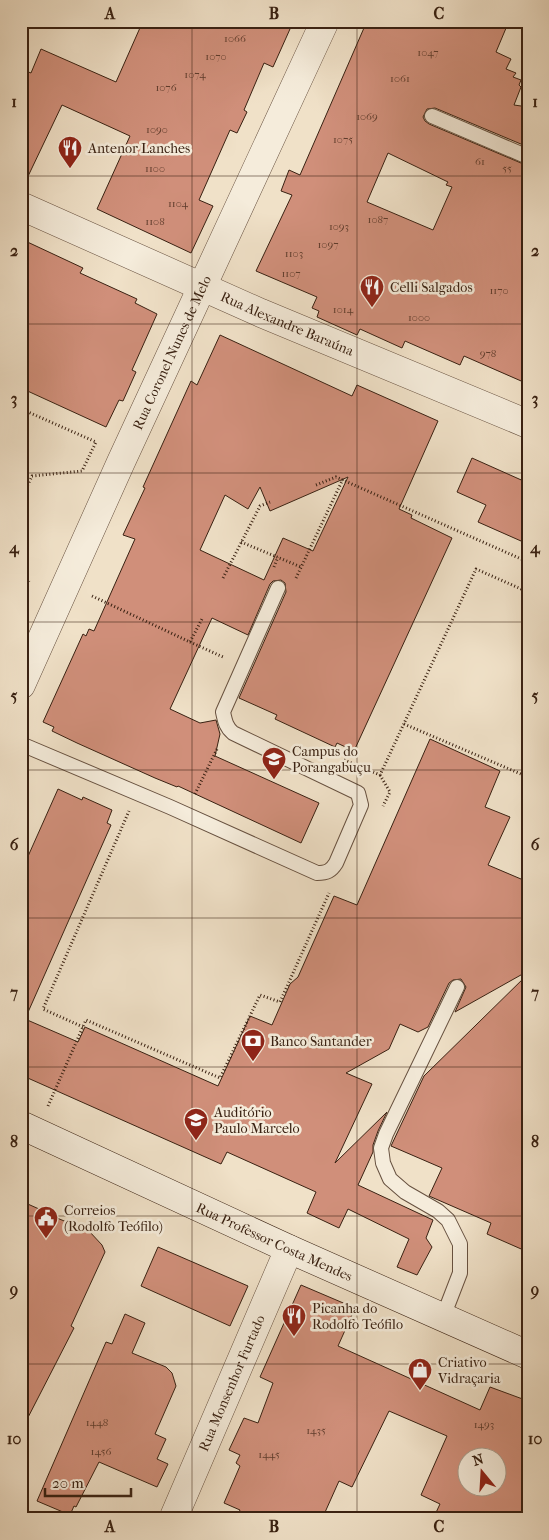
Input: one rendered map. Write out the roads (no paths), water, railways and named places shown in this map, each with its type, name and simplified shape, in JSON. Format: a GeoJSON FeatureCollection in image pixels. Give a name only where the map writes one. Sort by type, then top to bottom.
{"type":"FeatureCollection","features":[{"type":"Feature","properties":{"kind":"street","name":"Rua Coronel Nunes de Melo"},"geometry":{"type":"LineString","coordinates":[[24,672],[325,21]]}},
{"type":"Feature","properties":{"kind":"street","name":"Rua Alexandre Baraúna"},"geometry":{"type":"LineString","coordinates":[[21,206],[261,313],[528,424]]}},
{"type":"Feature","properties":{"kind":"street","name":"Rua Professor Costa Mendes"},"geometry":{"type":"LineString","coordinates":[[21,1125],[289,1249],[528,1355]]}},
{"type":"Feature","properties":{"kind":"street","name":"Rua Monsenhor Furtado"},"geometry":{"type":"LineString","coordinates":[[173,1519],[289,1249]]}},
{"type":"Feature","properties":{"kind":"lane"},"geometry":{"type":"LineString","coordinates":[[432,116],[528,157]]}},
{"type":"Feature","properties":{"kind":"lane"},"geometry":{"type":"LineString","coordinates":[[21,744],[170,807],[317,873],[331,870],[336,863],[361,805],[358,793],[233,734],[228,729],[224,718],[223,712],[278,588]]}},
{"type":"Feature","properties":{"kind":"lane"},"geometry":{"type":"LineString","coordinates":[[443,1318],[460,1273],[460,1244],[448,1220],[438,1211],[406,1192],[390,1179],[383,1164],[381,1148],[456,987]]}},
{"type":"Feature","properties":{"kind":"place","name":"Antenor Lanches"},"geometry":{"type":"Point","coordinates":[70,169]}},
{"type":"Feature","properties":{"kind":"place","name":"Celli Salgados"},"geometry":{"type":"Point","coordinates":[372,308]}},
{"type":"Feature","properties":{"kind":"place","name":"Campus do Porangabuçu"},"geometry":{"type":"Point","coordinates":[274,780]}},
{"type":"Feature","properties":{"kind":"place","name":"Banco Santander"},"geometry":{"type":"Point","coordinates":[253,1062]}},
{"type":"Feature","properties":{"kind":"place","name":"Auditório Paulo Marcelo"},"geometry":{"type":"Point","coordinates":[196,1141]}},
{"type":"Feature","properties":{"kind":"place","name":"Correios (Rodolfo Teófilo)"},"geometry":{"type":"Point","coordinates":[46,1239]}},
{"type":"Feature","properties":{"kind":"place","name":"Picanha do Rodolfo Teófilo"},"geometry":{"type":"Point","coordinates":[294,1337]}},
{"type":"Feature","properties":{"kind":"place","name":"Criativo Vidraçaria"},"geometry":{"type":"Point","coordinates":[420,1391]}}]}
